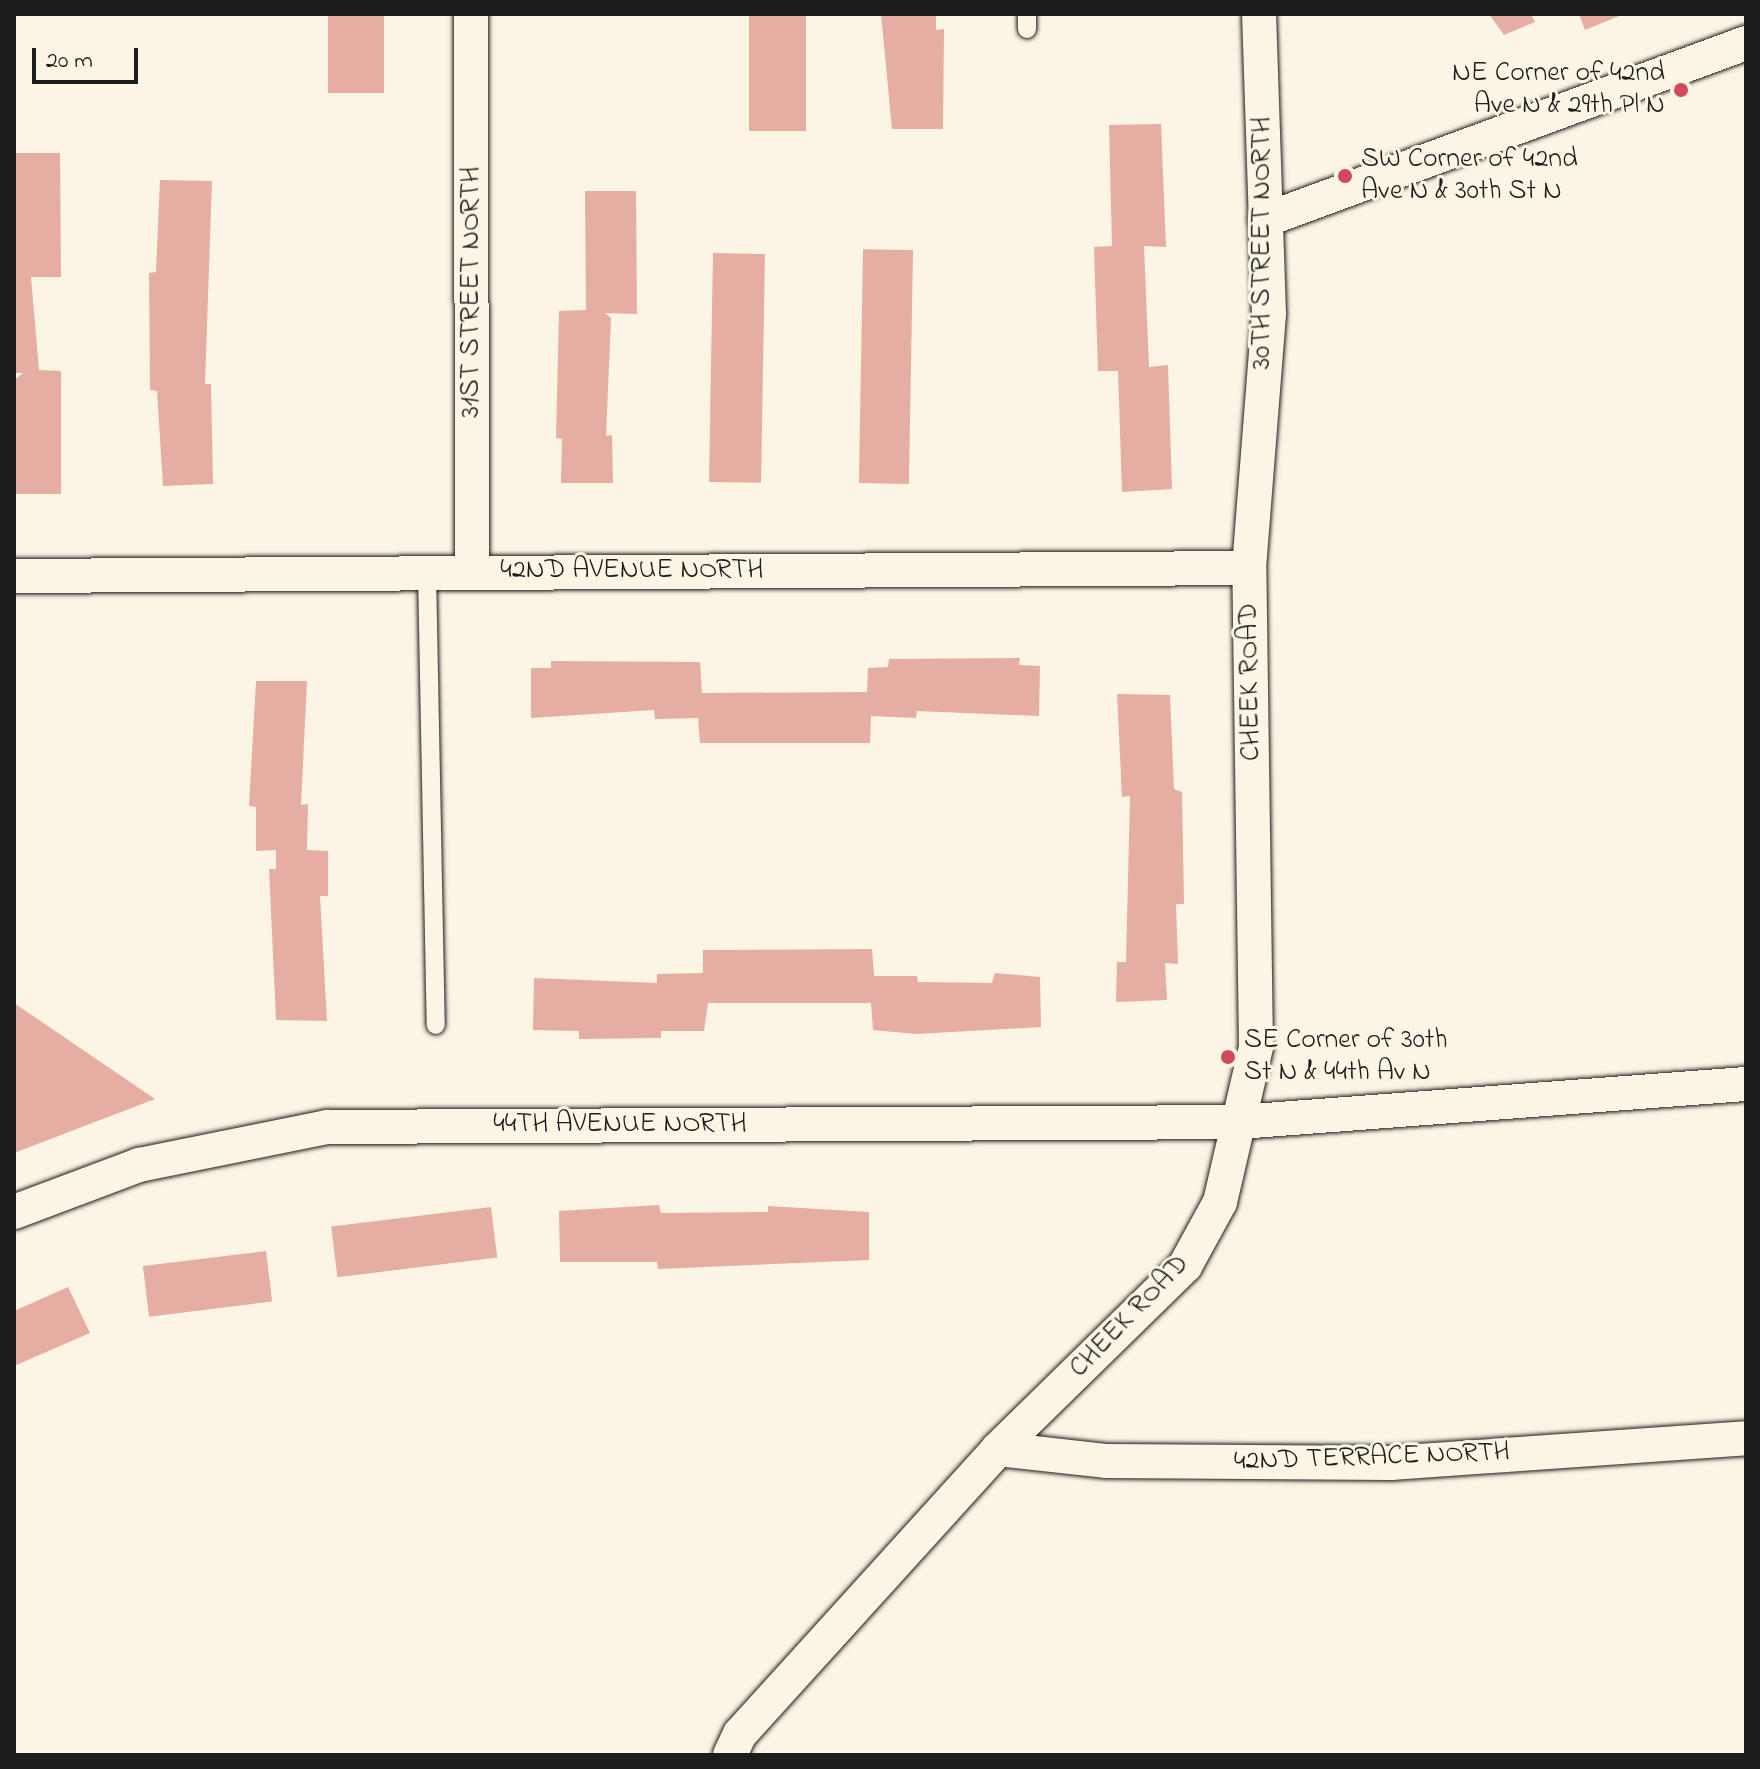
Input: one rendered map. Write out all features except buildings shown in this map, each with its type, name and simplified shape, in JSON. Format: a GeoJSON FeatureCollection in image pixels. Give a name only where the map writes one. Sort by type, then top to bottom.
{"type":"FeatureCollection","features":[{"type":"Feature","properties":{"kind":"street","name":"31ST STREET NORTH"},"geometry":{"type":"LineString","coordinates":[[471,14],[472,571]]}},
{"type":"Feature","properties":{"kind":"street","name":"30TH STREET NORTH"},"geometry":{"type":"LineString","coordinates":[[1249,568],[1269,314],[1259,14]]}},
{"type":"Feature","properties":{"kind":"street"},"geometry":{"type":"LineString","coordinates":[[1265,220],[1746,43]]}},
{"type":"Feature","properties":{"kind":"street","name":"42ND AVENUE NORTH"},"geometry":{"type":"LineString","coordinates":[[14,576],[1249,568]]}},
{"type":"Feature","properties":{"kind":"street","name":"CHEEK ROAD"},"geometry":{"type":"LineString","coordinates":[[730,1755],[740,1734],[998,1449],[1185,1266],[1220,1202],[1256,1047],[1249,568]]}},
{"type":"Feature","properties":{"kind":"street","name":"44TH AVENUE NORTH"},"geometry":{"type":"LineString","coordinates":[[14,1212],[139,1165],[327,1127],[1239,1122],[1746,1084]]}},
{"type":"Feature","properties":{"kind":"street","name":"42ND TERRACE NORTH"},"geometry":{"type":"LineString","coordinates":[[998,1449],[1107,1461],[1391,1463],[1746,1438]]}},
{"type":"Feature","properties":{"kind":"lane"},"geometry":{"type":"LineString","coordinates":[[427,571],[436,1025]]}},
{"type":"Feature","properties":{"kind":"place","name":"NE Corner of 42nd Ave N & 29th Pl N"},"geometry":{"type":"Point","coordinates":[1681,90]}},
{"type":"Feature","properties":{"kind":"place","name":"SW Corner of 42nd Ave N & 30th St N"},"geometry":{"type":"Point","coordinates":[1345,176]}},
{"type":"Feature","properties":{"kind":"place","name":"SE Corner of 30th St N & 44th Av N"},"geometry":{"type":"Point","coordinates":[1228,1057]}}]}
